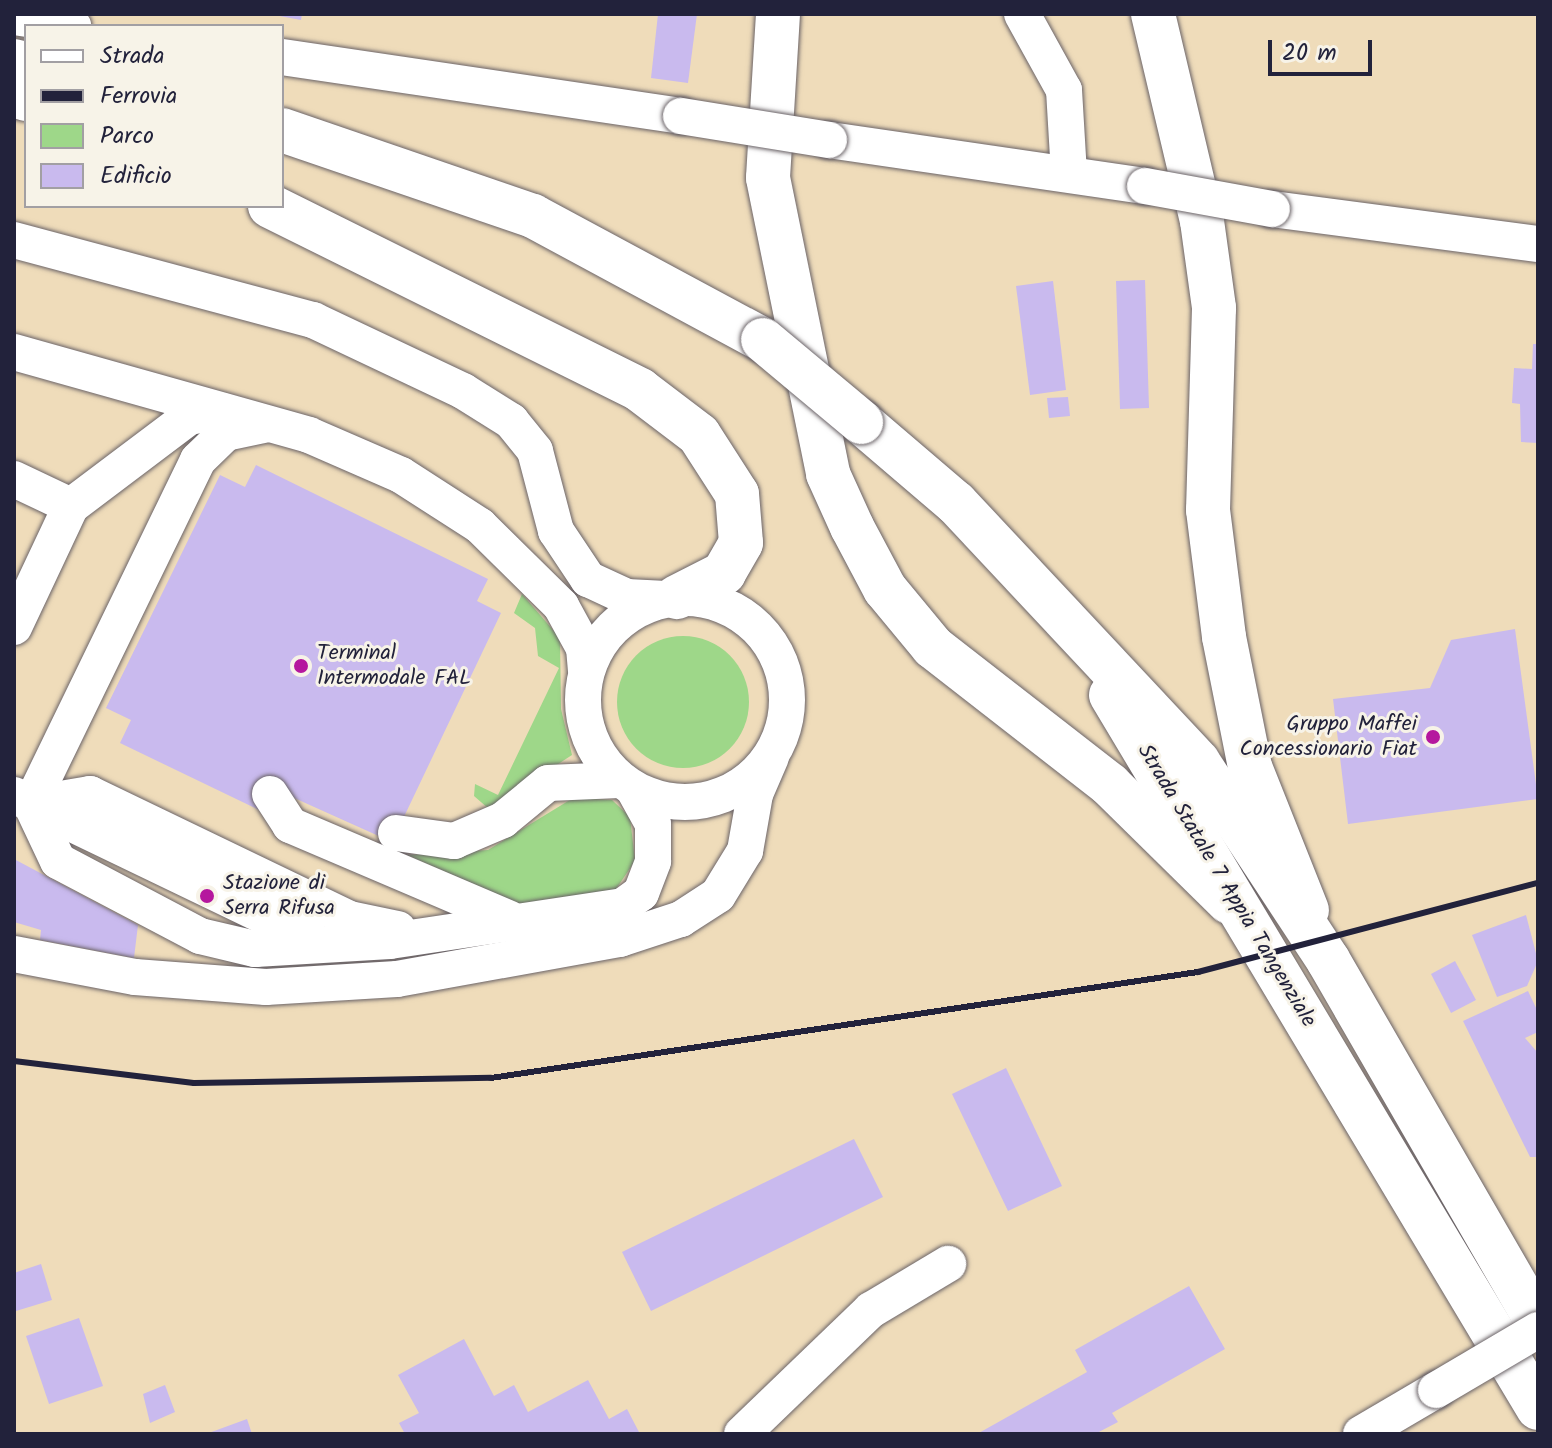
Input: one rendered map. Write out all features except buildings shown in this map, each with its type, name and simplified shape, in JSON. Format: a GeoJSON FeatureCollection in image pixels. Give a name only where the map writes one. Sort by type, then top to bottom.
{"type":"FeatureCollection","features":[{"type":"Feature","properties":{"kind":"main road"},"geometry":{"type":"LineString","coordinates":[[778,14],[768,178],[828,474],[852,527],[885,589],[933,647],[1110,785],[1236,909]]}},
{"type":"Feature","properties":{"kind":"main road"},"geometry":{"type":"LineString","coordinates":[[1153,14],[1202,221],[1214,308],[1208,510],[1224,637],[1250,767],[1328,960]]}},
{"type":"Feature","properties":{"kind":"main road"},"geometry":{"type":"LineString","coordinates":[[284,131],[533,216],[763,340],[956,503],[1075,630]]}},
{"type":"Feature","properties":{"kind":"main road"},"geometry":{"type":"LineString","coordinates":[[274,208],[640,390],[699,435],[737,494],[741,543],[724,573],[669,598]]}},
{"type":"Feature","properties":{"kind":"main road","name":"Strada Statale 7 Appia Tangenziale"},"geometry":{"type":"LineString","coordinates":[[1075,630],[1187,811],[1236,909],[1538,1408]]}},
{"type":"Feature","properties":{"kind":"main road","name":"Strada Statale 7 Appia Tangenziale"},"geometry":{"type":"LineString","coordinates":[[1075,630],[1198,762],[1328,960],[1538,1323]]}},
{"type":"Feature","properties":{"kind":"street"},"geometry":{"type":"LineString","coordinates":[[34,14],[65,24]]}},
{"type":"Feature","properties":{"kind":"street"},"geometry":{"type":"LineString","coordinates":[[1022,14],[1064,90],[1069,173]]}},
{"type":"Feature","properties":{"kind":"street"},"geometry":{"type":"LineString","coordinates":[[14,17],[58,24]]}},
{"type":"Feature","properties":{"kind":"street"},"geometry":{"type":"LineString","coordinates":[[284,57],[1069,173],[1272,209],[1538,244]]}},
{"type":"Feature","properties":{"kind":"street"},"geometry":{"type":"LineString","coordinates":[[14,240],[313,320],[473,397],[511,421],[535,451],[556,531],[577,567],[627,597],[720,604],[769,640],[788,698],[771,757],[755,794],[745,851],[718,895],[652,930],[397,979],[266,987],[135,977],[14,954]]}},
{"type":"Feature","properties":{"kind":"street"},"geometry":{"type":"LineString","coordinates":[[14,352],[270,425],[373,461],[480,526],[561,606],[584,648],[584,718],[627,785],[655,840],[641,893],[605,931],[530,955]]}},
{"type":"Feature","properties":{"kind":"street"},"geometry":{"type":"LineString","coordinates":[[14,627],[71,506],[189,417],[222,411]]}},
{"type":"Feature","properties":{"kind":"street"},"geometry":{"type":"LineString","coordinates":[[22,799],[198,460],[226,433],[270,425]]}},
{"type":"Feature","properties":{"kind":"street"},"geometry":{"type":"LineString","coordinates":[[14,479],[71,506]]}},
{"type":"Feature","properties":{"kind":"street"},"geometry":{"type":"LineString","coordinates":[[586,671],[620,621],[669,598]]}},
{"type":"Feature","properties":{"kind":"street"},"geometry":{"type":"LineString","coordinates":[[396,833],[439,843],[472,837],[507,817],[548,783],[583,779],[627,785],[664,801],[710,799],[751,779],[771,757]]}},
{"type":"Feature","properties":{"kind":"street"},"geometry":{"type":"LineString","coordinates":[[22,799],[90,794],[350,919],[384,929],[445,929]]}},
{"type":"Feature","properties":{"kind":"street"},"geometry":{"type":"LineString","coordinates":[[272,797],[290,825],[359,850],[487,912],[532,920]]}},
{"type":"Feature","properties":{"kind":"street"},"geometry":{"type":"LineString","coordinates":[[22,799],[58,861],[200,936],[255,949],[351,944],[445,929],[609,911],[641,893]]}},
{"type":"Feature","properties":{"kind":"street"},"geometry":{"type":"LineString","coordinates":[[742,1434],[871,1310],[948,1264]]}},
{"type":"Feature","properties":{"kind":"street"},"geometry":{"type":"LineString","coordinates":[[1361,1434],[1538,1330]]}},
{"type":"Feature","properties":{"kind":"green space"},"geometry":{"type":"Polygon","coordinates":[[[522,594],[560,638],[561,709],[572,755],[489,809],[474,796],[475,784],[498,795],[559,668],[538,656],[535,628],[514,613],[522,594]]]}},
{"type":"Feature","properties":{"kind":"green space"},"geometry":{"type":"Polygon","coordinates":[[[683,636],[708,641],[730,655],[744,677],[749,702],[744,727],[730,749],[708,763],[683,768],[658,763],[636,749],[622,727],[617,702],[622,677],[636,655],[658,641],[683,636]]]}},
{"type":"Feature","properties":{"kind":"green space"},"geometry":{"type":"Polygon","coordinates":[[[573,798],[612,800],[630,817],[635,861],[614,892],[519,904],[407,855],[488,850],[573,798]]]}},
{"type":"Feature","properties":{"kind":"railway"},"geometry":{"type":"LineString","coordinates":[[14,1061],[194,1083],[491,1078],[1198,972],[1538,883]]}},
{"type":"Feature","properties":{"kind":"place","name":"Terminal Intermodale FAL"},"geometry":{"type":"Point","coordinates":[301,666]}},
{"type":"Feature","properties":{"kind":"place","name":"Gruppo Maffei Concessionario Fiat"},"geometry":{"type":"Point","coordinates":[1433,737]}},
{"type":"Feature","properties":{"kind":"place","name":"Stazione di Serra Rifusa"},"geometry":{"type":"Point","coordinates":[207,896]}}]}
